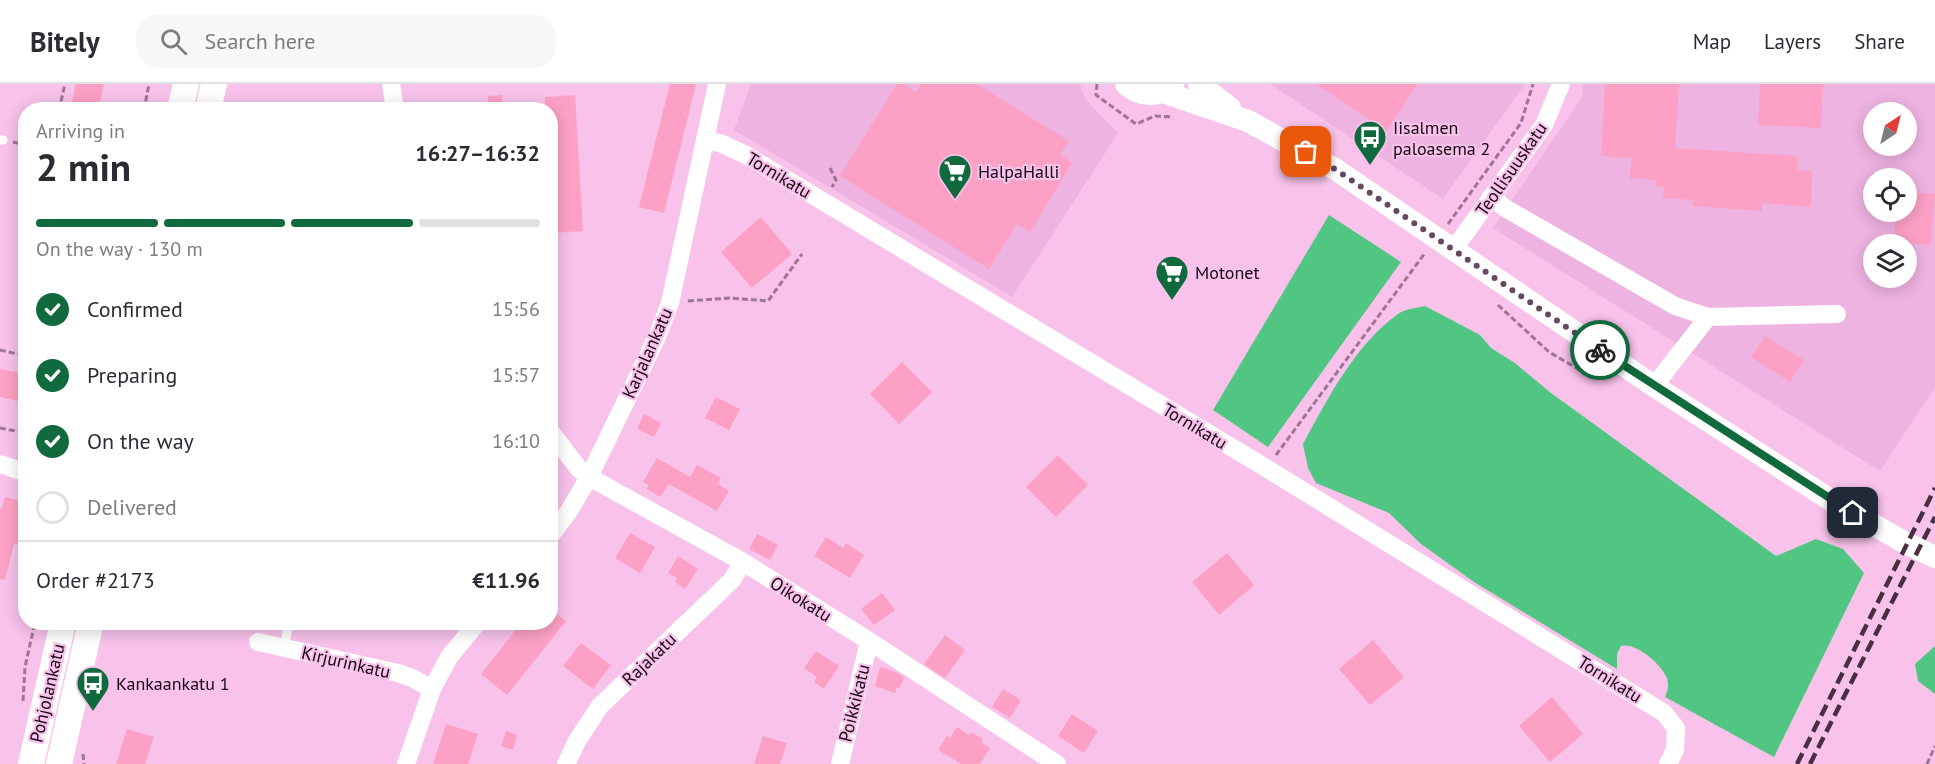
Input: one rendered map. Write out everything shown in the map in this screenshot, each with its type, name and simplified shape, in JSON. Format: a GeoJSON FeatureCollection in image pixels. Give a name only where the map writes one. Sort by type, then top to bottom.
{"type":"FeatureCollection","features":[{"type":"Feature","properties":{"kind":"main road"},"geometry":{"type":"LineString","coordinates":[[182,102],[186,84]]}},
{"type":"Feature","properties":{"kind":"main road"},"geometry":{"type":"LineString","coordinates":[[210,102],[214,84]]}},
{"type":"Feature","properties":{"kind":"main road","name":"Pohjolankatu"},"geometry":{"type":"LineString","coordinates":[[31,764],[61,630]]}},
{"type":"Feature","properties":{"kind":"main road","name":"Pohjolankatu"},"geometry":{"type":"LineString","coordinates":[[59,764],[89,630]]}},
{"type":"Feature","properties":{"kind":"street"},"geometry":{"type":"LineString","coordinates":[[391,84],[393,102]]}},
{"type":"Feature","properties":{"kind":"street","name":"Karjalankatu"},"geometry":{"type":"LineString","coordinates":[[558,525],[579,496],[589,477],[656,339],[670,303],[717,84]]}},
{"type":"Feature","properties":{"kind":"street"},"geometry":{"type":"LineString","coordinates":[[1126,84],[1139,93],[1155,94],[1168,88],[1248,121],[1335,169],[1654,386],[1837,504],[1935,557]]}},
{"type":"Feature","properties":{"kind":"street"},"geometry":{"type":"LineString","coordinates":[[1199,84],[1248,121]]}},
{"type":"Feature","properties":{"kind":"street","name":"Teollisuuskatu"},"geometry":{"type":"LineString","coordinates":[[1445,244],[1491,197],[1544,125],[1561,84]]}},
{"type":"Feature","properties":{"kind":"street","name":"Tornikatu"},"geometry":{"type":"LineString","coordinates":[[705,141],[720,143],[746,155],[1266,468],[1664,713],[1676,728],[1675,750],[1668,764]]}},
{"type":"Feature","properties":{"kind":"street"},"geometry":{"type":"LineString","coordinates":[[1491,197],[1505,208],[1675,306],[1708,317],[1836,314]]}},
{"type":"Feature","properties":{"kind":"street"},"geometry":{"type":"LineString","coordinates":[[1654,386],[1708,317]]}},
{"type":"Feature","properties":{"kind":"street","name":"Oikokatu"},"geometry":{"type":"LineString","coordinates":[[558,441],[579,469],[589,477],[743,562],[1057,764]]}},
{"type":"Feature","properties":{"kind":"street"},"geometry":{"type":"LineString","coordinates":[[0,464],[18,470]]}},
{"type":"Feature","properties":{"kind":"street","name":"Rajakatu"},"geometry":{"type":"LineString","coordinates":[[566,764],[577,741],[600,706],[732,580],[743,562]]}},
{"type":"Feature","properties":{"kind":"street"},"geometry":{"type":"LineString","coordinates":[[406,764],[432,688],[449,657],[471,630]]}},
{"type":"Feature","properties":{"kind":"street","name":"Poikkikatu"},"geometry":{"type":"LineString","coordinates":[[840,764],[869,641]]}},
{"type":"Feature","properties":{"kind":"street","name":"Kirjurinkatu"},"geometry":{"type":"LineString","coordinates":[[258,642],[398,673],[432,688]]}},
{"type":"Feature","properties":{"kind":"lane"},"geometry":{"type":"LineString","coordinates":[[284,648],[287,630]]}},
{"type":"Feature","properties":{"kind":"path"},"geometry":{"type":"LineString","coordinates":[[61,102],[65,84]]}},
{"type":"Feature","properties":{"kind":"path"},"geometry":{"type":"LineString","coordinates":[[146,102],[149,84]]}},
{"type":"Feature","properties":{"kind":"path"},"geometry":{"type":"LineString","coordinates":[[1096,84],[1096,95],[1136,124],[1155,116],[1177,118]]}},
{"type":"Feature","properties":{"kind":"path"},"geometry":{"type":"LineString","coordinates":[[1266,468],[1445,244],[1521,123],[1533,84]]}},
{"type":"Feature","properties":{"kind":"path"},"geometry":{"type":"LineString","coordinates":[[670,303],[729,298],[768,301],[802,254]]}},
{"type":"Feature","properties":{"kind":"path"},"geometry":{"type":"LineString","coordinates":[[1495,302],[1549,352],[1585,373],[1614,381]]}},
{"type":"Feature","properties":{"kind":"path"},"geometry":{"type":"LineString","coordinates":[[0,350],[18,354]]}},
{"type":"Feature","properties":{"kind":"path"},"geometry":{"type":"LineString","coordinates":[[0,428],[18,431]]}},
{"type":"Feature","properties":{"kind":"path"},"geometry":{"type":"LineString","coordinates":[[22,702],[25,667],[33,630]]}},
{"type":"Feature","properties":{"kind":"path"},"geometry":{"type":"LineString","coordinates":[[1927,764],[1935,746]]}},
{"type":"Feature","properties":{"kind":"shaded area"},"geometry":{"type":"Polygon","coordinates":[[[751,84],[1080,84],[1085,99],[1118,133],[1012,297],[734,130],[751,84]]]}},
{"type":"Feature","properties":{"kind":"shaded area"},"geometry":{"type":"Polygon","coordinates":[[[1270,84],[1525,84],[1443,199],[1270,84]]]}},
{"type":"Feature","properties":{"kind":"shaded area"},"geometry":{"type":"Polygon","coordinates":[[[1583,84],[1935,84],[1935,387],[1880,471],[1493,228],[1582,97],[1583,84]]]}},
{"type":"Feature","properties":{"kind":"green space"},"geometry":{"type":"Polygon","coordinates":[[[1329,215],[1401,262],[1268,447],[1213,410],[1329,215]]]}},
{"type":"Feature","properties":{"kind":"green space"},"geometry":{"type":"Polygon","coordinates":[[[1425,306],[1480,335],[1491,348],[1515,363],[1551,393],[1776,556],[1816,539],[1843,549],[1864,573],[1774,757],[1665,697],[1668,683],[1664,672],[1641,651],[1634,647],[1621,646],[1617,654],[1617,669],[1474,582],[1421,544],[1389,513],[1316,483],[1308,468],[1303,444],[1344,373],[1369,341],[1401,312],[1425,306]]]}},
{"type":"Feature","properties":{"kind":"green space"},"geometry":{"type":"Polygon","coordinates":[[[1935,646],[1935,694],[1918,681],[1915,664],[1935,646]]]}},
{"type":"Feature","properties":{"kind":"building"},"geometry":{"type":"Polygon","coordinates":[[[76,84],[104,84],[100,102],[72,102],[76,84]]]}},
{"type":"Feature","properties":{"kind":"building"},"geometry":{"type":"Polygon","coordinates":[[[670,84],[696,84],[664,213],[639,207],[670,84]]]}},
{"type":"Feature","properties":{"kind":"building","name":"HalpaHalli"},"geometry":{"type":"Polygon","coordinates":[[[897,84],[903,84],[916,92],[921,84],[977,84],[1069,141],[1060,155],[1072,163],[1030,232],[1017,224],[989,269],[840,176],[897,84]]]}},
{"type":"Feature","properties":{"kind":"building"},"geometry":{"type":"Polygon","coordinates":[[[1316,84],[1417,84],[1387,131],[1316,84]]]}},
{"type":"Feature","properties":{"kind":"building"},"geometry":{"type":"Polygon","coordinates":[[[1605,84],[1679,84],[1675,148],[1797,156],[1797,170],[1812,171],[1811,207],[1762,203],[1762,211],[1692,206],[1693,200],[1663,198],[1664,186],[1656,187],[1656,180],[1630,178],[1631,158],[1601,156],[1605,84]]]}},
{"type":"Feature","properties":{"kind":"building"},"geometry":{"type":"Polygon","coordinates":[[[1760,84],[1823,84],[1821,128],[1758,125],[1760,84]]]}},
{"type":"Feature","properties":{"kind":"building"},"geometry":{"type":"Polygon","coordinates":[[[502,95],[502,102],[488,102],[488,96],[502,95]]]}},
{"type":"Feature","properties":{"kind":"building"},"geometry":{"type":"Polygon","coordinates":[[[575,95],[583,231],[558,233],[558,102],[545,102],[545,97],[575,95]]]}},
{"type":"Feature","properties":{"kind":"building"},"geometry":{"type":"Polygon","coordinates":[[[1917,193],[1935,194],[1931,245],[1917,244],[1917,234],[1895,234],[1895,222],[1917,222],[1917,193]]]}},
{"type":"Feature","properties":{"kind":"building"},"geometry":{"type":"Polygon","coordinates":[[[761,217],[792,254],[752,288],[721,252],[761,217]]]}},
{"type":"Feature","properties":{"kind":"building"},"geometry":{"type":"Polygon","coordinates":[[[1765,336],[1804,360],[1790,382],[1751,357],[1765,336]]]}},
{"type":"Feature","properties":{"kind":"building"},"geometry":{"type":"Polygon","coordinates":[[[902,362],[932,392],[899,424],[870,394],[902,362]]]}},
{"type":"Feature","properties":{"kind":"building"},"geometry":{"type":"Polygon","coordinates":[[[0,369],[18,372],[18,401],[0,397],[0,369]]]}},
{"type":"Feature","properties":{"kind":"building"},"geometry":{"type":"Polygon","coordinates":[[[716,397],[740,409],[729,430],[705,418],[716,397]]]}},
{"type":"Feature","properties":{"kind":"building"},"geometry":{"type":"Polygon","coordinates":[[[644,414],[661,423],[654,437],[637,429],[644,414]]]}},
{"type":"Feature","properties":{"kind":"building"},"geometry":{"type":"Polygon","coordinates":[[[1058,455],[1088,485],[1056,517],[1026,487],[1058,455]]]}},
{"type":"Feature","properties":{"kind":"building"},"geometry":{"type":"Polygon","coordinates":[[[657,458],[690,477],[697,465],[721,478],[718,484],[729,491],[717,511],[669,484],[660,497],[647,489],[649,485],[643,482],[657,458]]]}},
{"type":"Feature","properties":{"kind":"building"},"geometry":{"type":"Polygon","coordinates":[[[5,497],[18,500],[18,545],[14,544],[5,580],[0,579],[0,508],[2,508],[5,497]]]}},
{"type":"Feature","properties":{"kind":"building"},"geometry":{"type":"Polygon","coordinates":[[[630,533],[655,547],[640,573],[615,558],[630,533]]]}},
{"type":"Feature","properties":{"kind":"building"},"geometry":{"type":"Polygon","coordinates":[[[757,534],[778,545],[770,560],[749,549],[757,534]]]}},
{"type":"Feature","properties":{"kind":"building"},"geometry":{"type":"Polygon","coordinates":[[[826,537],[843,548],[846,543],[864,555],[850,578],[814,556],[826,537]]]}},
{"type":"Feature","properties":{"kind":"building"},"geometry":{"type":"Polygon","coordinates":[[[1227,553],[1254,585],[1219,615],[1192,582],[1227,553]]]}},
{"type":"Feature","properties":{"kind":"building"},"geometry":{"type":"Polygon","coordinates":[[[678,556],[698,569],[685,589],[675,582],[677,578],[668,573],[678,556]]]}},
{"type":"Feature","properties":{"kind":"building"},"geometry":{"type":"Polygon","coordinates":[[[882,593],[895,610],[874,625],[861,609],[882,593]]]}},
{"type":"Feature","properties":{"kind":"building"},"geometry":{"type":"Polygon","coordinates":[[[558,615],[566,621],[507,695],[481,674],[516,630],[558,630],[558,615]]]}},
{"type":"Feature","properties":{"kind":"building"},"geometry":{"type":"Polygon","coordinates":[[[945,635],[965,650],[945,678],[924,664],[945,635]]]}},
{"type":"Feature","properties":{"kind":"building"},"geometry":{"type":"Polygon","coordinates":[[[1373,640],[1404,677],[1370,705],[1339,669],[1373,640]]]}},
{"type":"Feature","properties":{"kind":"building"},"geometry":{"type":"Polygon","coordinates":[[[581,643],[611,665],[593,689],[563,666],[581,643]]]}},
{"type":"Feature","properties":{"kind":"building"},"geometry":{"type":"Polygon","coordinates":[[[816,651],[839,666],[824,689],[814,682],[817,677],[804,668],[816,651]]]}},
{"type":"Feature","properties":{"kind":"building"},"geometry":{"type":"Polygon","coordinates":[[[880,667],[904,677],[900,688],[897,687],[895,693],[875,686],[880,667]]]}},
{"type":"Feature","properties":{"kind":"building"},"geometry":{"type":"Polygon","coordinates":[[[1003,689],[1021,700],[1010,718],[992,707],[1003,689]]]}},
{"type":"Feature","properties":{"kind":"building"},"geometry":{"type":"Polygon","coordinates":[[[1552,697],[1583,734],[1550,762],[1519,726],[1552,697]]]}},
{"type":"Feature","properties":{"kind":"building"},"geometry":{"type":"Polygon","coordinates":[[[1072,714],[1098,731],[1084,753],[1058,736],[1072,714]]]}},
{"type":"Feature","properties":{"kind":"building"},"geometry":{"type":"Polygon","coordinates":[[[446,724],[478,734],[468,764],[433,764],[446,724]]]}},
{"type":"Feature","properties":{"kind":"building"},"geometry":{"type":"Polygon","coordinates":[[[957,727],[969,735],[971,732],[983,739],[981,742],[990,748],[980,764],[961,764],[938,750],[947,736],[950,738],[957,727]]]}},
{"type":"Feature","properties":{"kind":"building"},"geometry":{"type":"Polygon","coordinates":[[[127,729],[154,737],[145,764],[116,764],[127,729]]]}},
{"type":"Feature","properties":{"kind":"building"},"geometry":{"type":"Polygon","coordinates":[[[506,731],[517,735],[513,750],[501,746],[506,731]]]}},
{"type":"Feature","properties":{"kind":"building"},"geometry":{"type":"Polygon","coordinates":[[[763,736],[787,743],[780,764],[754,764],[763,736]]]}},
{"type":"Feature","properties":{"kind":"railway"},"geometry":{"type":"LineString","coordinates":[[1797,764],[1935,488]]}},
{"type":"Feature","properties":{"kind":"railway"},"geometry":{"type":"LineString","coordinates":[[1810,764],[1935,517]]}},
{"type":"Feature","properties":{"kind":"way so far"},"geometry":{"type":"LineString","coordinates":[[1306,152],[1335,169],[1600,350]]}},
{"type":"Feature","properties":{"kind":"place","name":"Iisalmen paloasema 2"},"geometry":{"type":"Point","coordinates":[1370,166]}},
{"type":"Feature","properties":{"kind":"place","name":"HalpaHalli"},"geometry":{"type":"Point","coordinates":[955,200]}},
{"type":"Feature","properties":{"kind":"place","name":"Motonet"},"geometry":{"type":"Point","coordinates":[1172,301]}},
{"type":"Feature","properties":{"kind":"place","name":"Kankaankatu 1"},"geometry":{"type":"Point","coordinates":[93,712]}},
{"type":"Feature","properties":{"kind":"route"},"geometry":{"type":"LineString","coordinates":[[1600,350],[1853,513]]}}]}
